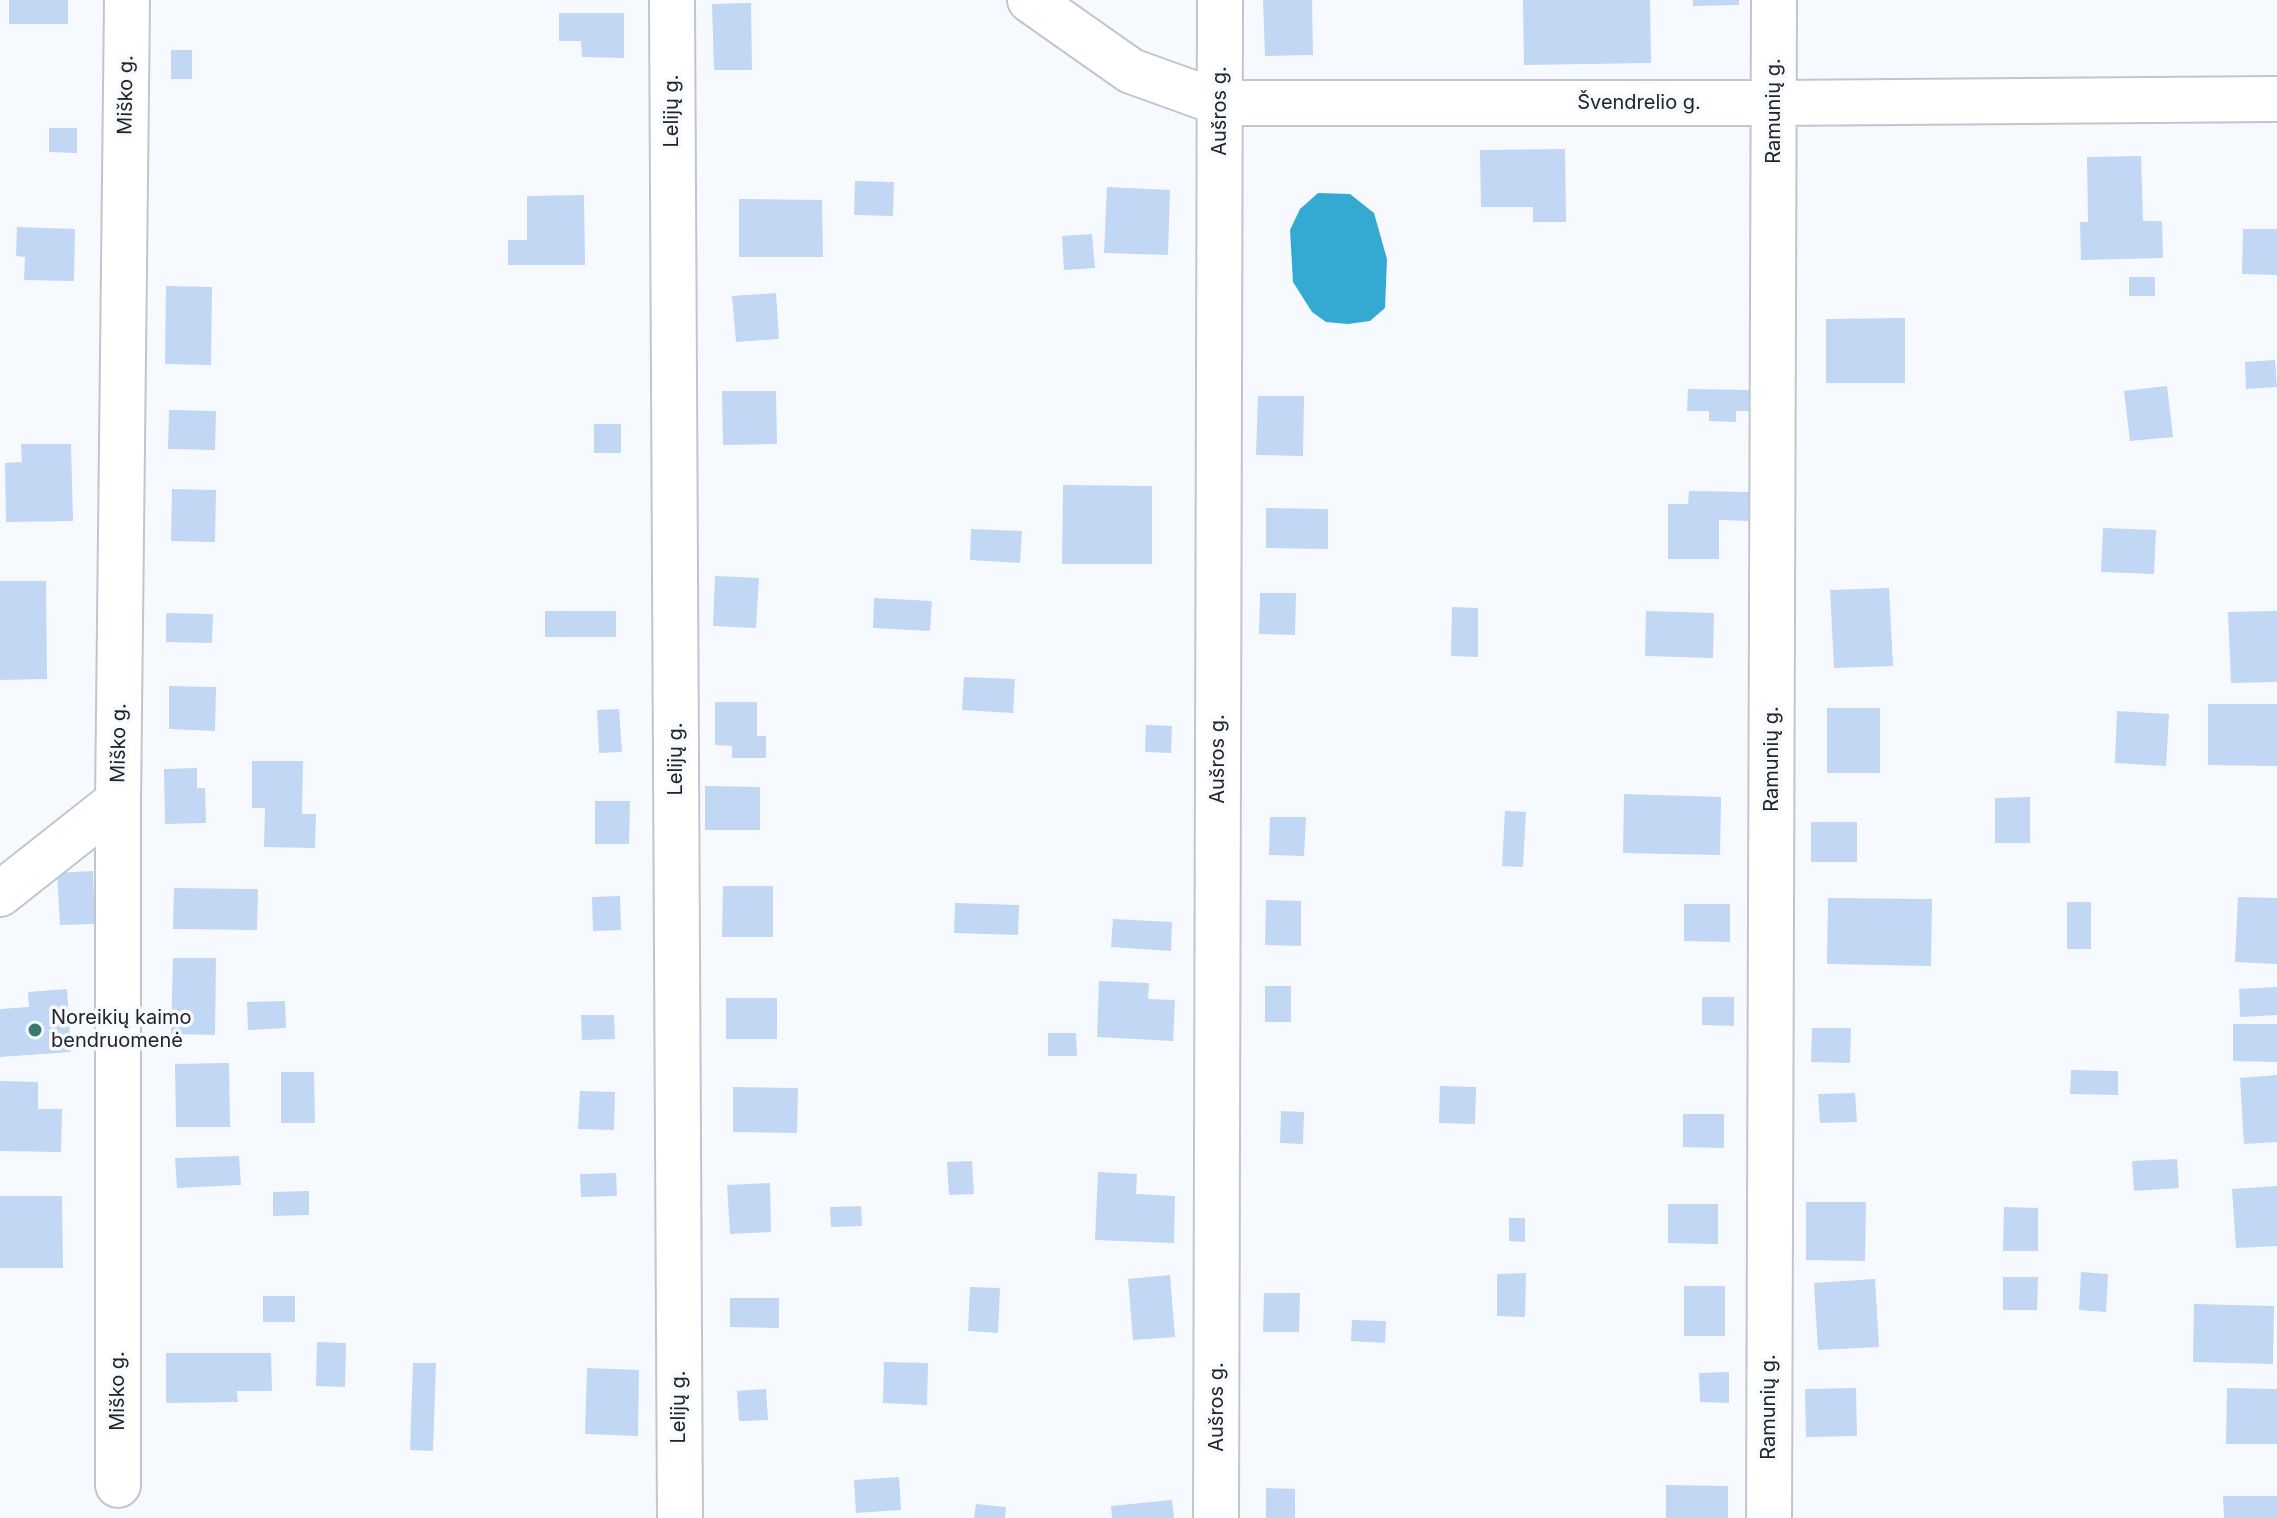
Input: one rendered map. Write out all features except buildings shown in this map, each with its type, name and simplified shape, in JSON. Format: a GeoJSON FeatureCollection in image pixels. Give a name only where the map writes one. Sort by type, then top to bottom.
{"type":"FeatureCollection","features":[{"type":"Feature","properties":{"kind":"street","name":"Miško g."},"geometry":{"type":"LineString","coordinates":[[118,1485],[118,801],[127,0]]}},
{"type":"Feature","properties":{"kind":"street","name":"Lelijų g."},"geometry":{"type":"LineString","coordinates":[[672,0],[680,1518]]}},
{"type":"Feature","properties":{"kind":"street","name":"Švendrelio g."},"geometry":{"type":"LineString","coordinates":[[1030,0],[1131,71],[1220,103],[2277,99]]}},
{"type":"Feature","properties":{"kind":"street","name":"Aušros g."},"geometry":{"type":"LineString","coordinates":[[1216,1518],[1220,0]]}},
{"type":"Feature","properties":{"kind":"street","name":"Ramunių g."},"geometry":{"type":"LineString","coordinates":[[1769,1518],[1774,0]]}},
{"type":"Feature","properties":{"kind":"street"},"geometry":{"type":"LineString","coordinates":[[0,894],[118,801]]}},
{"type":"Feature","properties":{"kind":"water"},"geometry":{"type":"Polygon","coordinates":[[[1318,193],[1350,194],[1374,213],[1387,259],[1385,308],[1370,321],[1348,324],[1326,322],[1312,312],[1293,282],[1290,230],[1300,209],[1318,193]]]}},
{"type":"Feature","properties":{"kind":"place","name":"Noreikių kaimo bendruomenė"},"geometry":{"type":"Point","coordinates":[35,1030]}}]}
